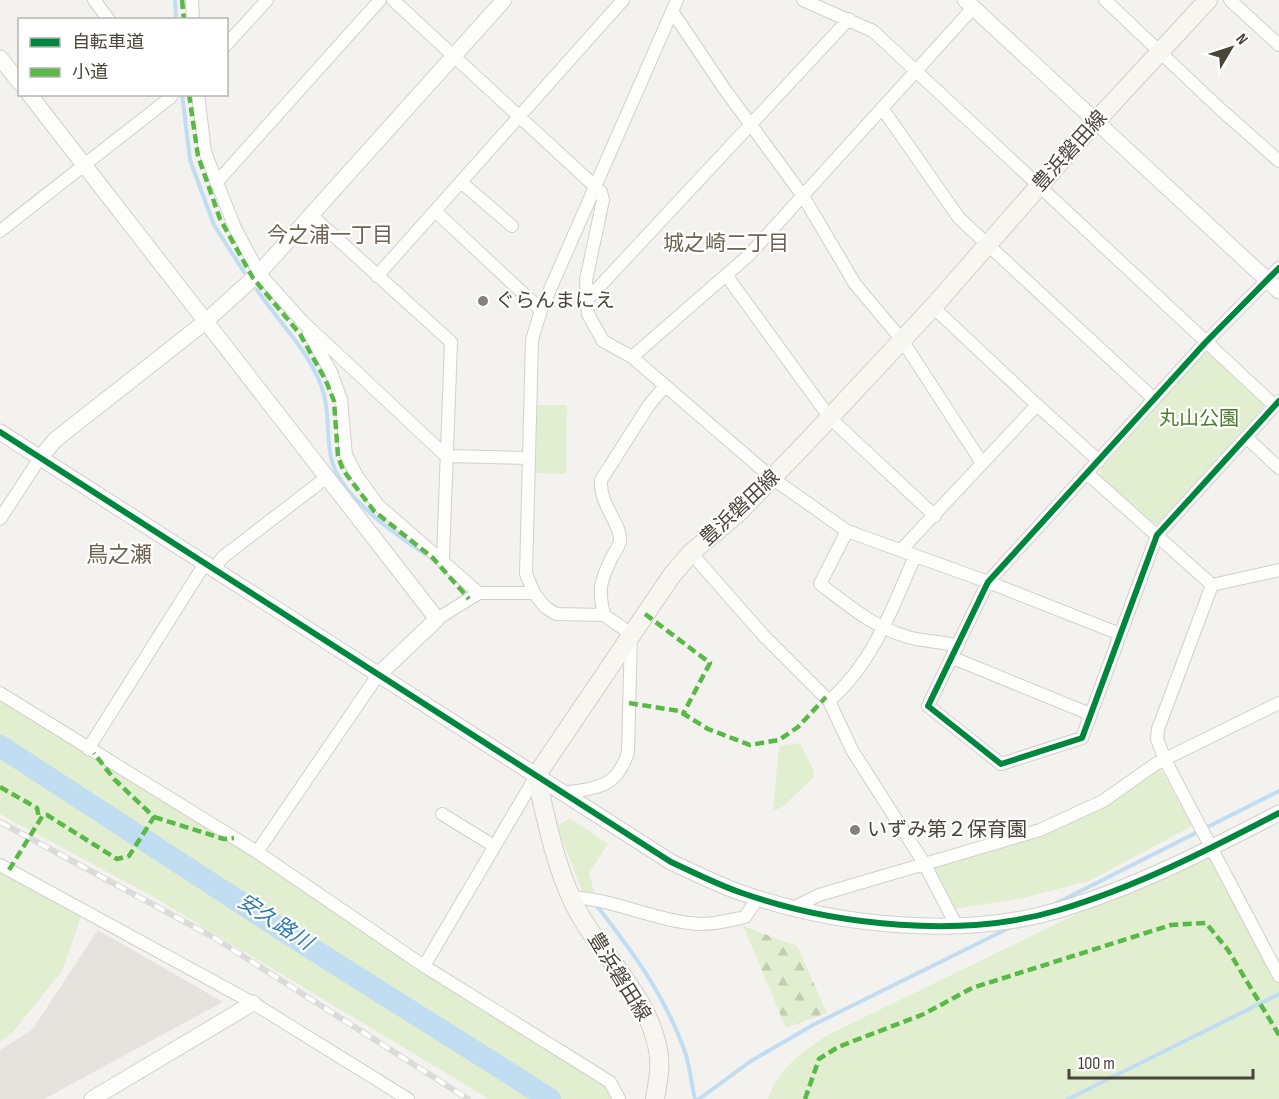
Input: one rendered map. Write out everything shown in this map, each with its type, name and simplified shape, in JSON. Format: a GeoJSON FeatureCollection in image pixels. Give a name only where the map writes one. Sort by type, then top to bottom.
{"type":"FeatureCollection","features":[{"type":"Feature","properties":{"kind":"main road","name":"豊浜磐田線"},"geometry":{"type":"LineString","coordinates":[[655,1099],[660,1071],[657,1045],[647,1016],[570,897],[558,864],[536,776],[672,575],[691,553],[738,513],[830,418],[933,307],[1096,121],[1208,0]]}},
{"type":"Feature","properties":{"kind":"street"},"geometry":{"type":"LineString","coordinates":[[94,0],[108,18]]}},
{"type":"Feature","properties":{"kind":"street"},"geometry":{"type":"LineString","coordinates":[[192,0],[193,18]]}},
{"type":"Feature","properties":{"kind":"street"},"geometry":{"type":"LineString","coordinates":[[228,43],[267,0]]}},
{"type":"Feature","properties":{"kind":"street"},"geometry":{"type":"LineString","coordinates":[[216,183],[380,0]]}},
{"type":"Feature","properties":{"kind":"street"},"geometry":{"type":"LineString","coordinates":[[393,0],[596,186],[603,200],[586,280],[586,301],[588,314],[603,341],[632,357],[772,477],[847,531],[988,582],[1120,634]]}},
{"type":"Feature","properties":{"kind":"street"},"geometry":{"type":"LineString","coordinates":[[0,519],[40,458],[55,440],[205,322],[259,273],[504,0]]}},
{"type":"Feature","properties":{"kind":"street"},"geometry":{"type":"LineString","coordinates":[[377,276],[623,0]]}},
{"type":"Feature","properties":{"kind":"street"},"geometry":{"type":"LineString","coordinates":[[803,0],[873,31],[1206,343],[1277,403],[1157,535],[1082,738],[1000,764],[928,706],[988,582],[1206,343],[1274,286],[1279,268]]}},
{"type":"Feature","properties":{"kind":"street"},"geometry":{"type":"LineString","coordinates":[[1105,0],[1279,161]]}},
{"type":"Feature","properties":{"kind":"street"},"geometry":{"type":"LineString","coordinates":[[1230,0],[1279,45]]}},
{"type":"Feature","properties":{"kind":"street"},"geometry":{"type":"LineString","coordinates":[[632,357],[749,255],[916,72],[969,4],[1274,286]]}},
{"type":"Feature","properties":{"kind":"street"},"geometry":{"type":"LineString","coordinates":[[674,5],[752,126],[803,196],[855,284],[902,340],[982,463]]}},
{"type":"Feature","properties":{"kind":"street"},"geometry":{"type":"LineString","coordinates":[[562,793],[602,787],[624,766],[628,752],[631,634],[604,615],[556,614],[545,607],[534,593],[526,574],[532,340],[541,310],[674,5]]}},
{"type":"Feature","properties":{"kind":"street"},"geometry":{"type":"LineString","coordinates":[[586,301],[849,20]]}},
{"type":"Feature","properties":{"kind":"street"},"geometry":{"type":"LineString","coordinates":[[0,58],[18,80]]}},
{"type":"Feature","properties":{"kind":"street"},"geometry":{"type":"LineString","coordinates":[[31,96],[437,619]]}},
{"type":"Feature","properties":{"kind":"street"},"geometry":{"type":"LineString","coordinates":[[0,231],[170,96]]}},
{"type":"Feature","properties":{"kind":"street"},"geometry":{"type":"LineString","coordinates":[[198,96],[205,152],[235,228],[259,273],[302,321],[446,456],[529,458]]}},
{"type":"Feature","properties":{"kind":"street"},"geometry":{"type":"LineString","coordinates":[[882,108],[959,218],[1154,399]]}},
{"type":"Feature","properties":{"kind":"street"},"geometry":{"type":"LineString","coordinates":[[461,182],[512,226]]}},
{"type":"Feature","properties":{"kind":"street"},"geometry":{"type":"LineString","coordinates":[[435,211],[541,310]]}},
{"type":"Feature","properties":{"kind":"street"},"geometry":{"type":"LineString","coordinates":[[311,215],[450,342],[443,558]]}},
{"type":"Feature","properties":{"kind":"street"},"geometry":{"type":"LineString","coordinates":[[726,275],[830,418],[935,516]]}},
{"type":"Feature","properties":{"kind":"street"},"geometry":{"type":"LineString","coordinates":[[933,307],[1099,461]]}},
{"type":"Feature","properties":{"kind":"street"},"geometry":{"type":"LineString","coordinates":[[302,321],[331,372],[341,399],[346,455],[357,476],[378,505],[443,558],[479,592]]}},
{"type":"Feature","properties":{"kind":"street"},"geometry":{"type":"LineString","coordinates":[[604,615],[599,594],[600,581],[620,542],[620,533],[600,492],[601,480],[649,405],[665,386]]}},
{"type":"Feature","properties":{"kind":"street"},"geometry":{"type":"LineString","coordinates":[[900,550],[935,516],[1037,405]]}},
{"type":"Feature","properties":{"kind":"street"},"geometry":{"type":"LineString","coordinates":[[0,432],[671,862],[758,898],[793,908],[873,923],[956,925],[1019,919],[1058,911],[1125,888],[1212,848],[1279,813]]}},
{"type":"Feature","properties":{"kind":"street"},"geometry":{"type":"LineString","coordinates":[[1246,437],[1279,468]]}},
{"type":"Feature","properties":{"kind":"street"},"geometry":{"type":"LineString","coordinates":[[1088,474],[1212,585]]}},
{"type":"Feature","properties":{"kind":"street"},"geometry":{"type":"LineString","coordinates":[[88,749],[209,568],[327,477]]}},
{"type":"Feature","properties":{"kind":"street"},"geometry":{"type":"LineString","coordinates":[[847,531],[820,584],[873,624],[906,636],[938,640],[956,652],[1090,714]]}},
{"type":"Feature","properties":{"kind":"street"},"geometry":{"type":"LineString","coordinates":[[691,553],[764,635],[830,700],[852,750],[924,862],[956,925]]}},
{"type":"Feature","properties":{"kind":"street"},"geometry":{"type":"LineString","coordinates":[[830,700],[847,685],[884,628],[915,556]]}},
{"type":"Feature","properties":{"kind":"street"},"geometry":{"type":"LineString","coordinates":[[1212,585],[1279,570]]}},
{"type":"Feature","properties":{"kind":"street"},"geometry":{"type":"LineString","coordinates":[[1212,585],[1158,729],[1157,739],[1165,760],[1279,976]]}},
{"type":"Feature","properties":{"kind":"street"},"geometry":{"type":"LineString","coordinates":[[257,852],[378,675],[437,619],[479,592],[534,593]]}},
{"type":"Feature","properties":{"kind":"street"},"geometry":{"type":"LineString","coordinates":[[0,693],[257,852],[424,966],[610,1082],[619,1099]]}},
{"type":"Feature","properties":{"kind":"street"},"geometry":{"type":"LineString","coordinates":[[793,908],[819,895],[924,862],[1040,830],[1103,801],[1165,760],[1279,703]]}},
{"type":"Feature","properties":{"kind":"street"},"geometry":{"type":"LineString","coordinates":[[424,966],[536,776]]}},
{"type":"Feature","properties":{"kind":"street"},"geometry":{"type":"LineString","coordinates":[[442,813],[494,846]]}},
{"type":"Feature","properties":{"kind":"street"},"geometry":{"type":"LineString","coordinates":[[0,866],[253,1003],[408,1099]]}},
{"type":"Feature","properties":{"kind":"street"},"geometry":{"type":"LineString","coordinates":[[570,897],[596,898],[689,923],[717,923],[745,916],[758,898]]}},
{"type":"Feature","properties":{"kind":"street"},"geometry":{"type":"LineString","coordinates":[[92,1099],[114,1093],[253,1003]]}},
{"type":"Feature","properties":{"kind":"green space","name":"丸山公園"},"geometry":{"type":"Polygon","coordinates":[[[1204,353],[1211,353],[1263,400],[1264,406],[1159,524],[1154,523],[1100,476],[1101,469],[1204,353]]]}},
{"type":"Feature","properties":{"kind":"green space"},"geometry":{"type":"Polygon","coordinates":[[[537,405],[567,405],[566,474],[536,473],[537,405]]]}},
{"type":"Feature","properties":{"kind":"green space"},"geometry":{"type":"Polygon","coordinates":[[[0,694],[610,1082],[617,1099],[489,1099],[152,896],[0,814],[0,694]]]}},
{"type":"Feature","properties":{"kind":"green space"},"geometry":{"type":"Polygon","coordinates":[[[800,743],[813,769],[814,777],[782,807],[773,811],[779,746],[800,743]]]}},
{"type":"Feature","properties":{"kind":"green space"},"geometry":{"type":"Polygon","coordinates":[[[1157,763],[1192,826],[1089,881],[1022,898],[948,910],[927,867],[1071,815],[1157,763]]]}},
{"type":"Feature","properties":{"kind":"green space"},"geometry":{"type":"Polygon","coordinates":[[[570,818],[608,844],[589,873],[595,895],[582,891],[557,826],[570,818]]]}},
{"type":"Feature","properties":{"kind":"green space"},"geometry":{"type":"Polygon","coordinates":[[[1212,848],[1279,976],[1279,1099],[768,1099],[785,1069],[828,1035],[1212,848]]]}},
{"type":"Feature","properties":{"kind":"green space"},"geometry":{"type":"Polygon","coordinates":[[[0,865],[83,911],[62,971],[12,1033],[0,1042],[0,865]]]}},
{"type":"Feature","properties":{"kind":"green space"},"geometry":{"type":"Polygon","coordinates":[[[743,926],[797,946],[827,1013],[786,1028],[743,926]]]}},
{"type":"Feature","properties":{"kind":"shaded area"},"geometry":{"type":"Polygon","coordinates":[[[98,930],[223,1002],[44,1099],[0,1099],[0,1050],[32,1030],[98,930]]]}},
{"type":"Feature","properties":{"kind":"waterway"},"geometry":{"type":"LineString","coordinates":[[175,0],[176,18]]}},
{"type":"Feature","properties":{"kind":"waterway"},"geometry":{"type":"LineString","coordinates":[[182,96],[190,160],[214,225],[244,272]]}},
{"type":"Feature","properties":{"kind":"waterway"},"geometry":{"type":"LineString","coordinates":[[257,290],[308,359],[321,385],[326,403],[331,457],[344,485],[384,525],[425,554]]}},
{"type":"Feature","properties":{"kind":"waterway","name":"安久路川"},"geometry":{"type":"LineString","coordinates":[[0,746],[298,940],[550,1099]]}},
{"type":"Feature","properties":{"kind":"waterway"},"geometry":{"type":"LineString","coordinates":[[1055,904],[1279,791]]}},
{"type":"Feature","properties":{"kind":"waterway"},"geometry":{"type":"LineString","coordinates":[[597,906],[635,957],[667,1010],[686,1055],[695,1099]]}},
{"type":"Feature","properties":{"kind":"waterway"},"geometry":{"type":"LineString","coordinates":[[699,1099],[751,1061],[813,1025],[1011,927]]}},
{"type":"Feature","properties":{"kind":"waterway"},"geometry":{"type":"LineString","coordinates":[[1068,1099],[1279,994]]}},
{"type":"Feature","properties":{"kind":"railway"},"geometry":{"type":"LineString","coordinates":[[0,822],[213,937],[468,1099]]}},
{"type":"Feature","properties":{"kind":"marked path"},"geometry":{"type":"LineString","coordinates":[[182,0],[184,18]]}},
{"type":"Feature","properties":{"kind":"marked path"},"geometry":{"type":"LineString","coordinates":[[189,96],[198,156],[220,219],[253,278],[300,334],[326,381],[334,401],[338,456],[343,470],[374,511],[433,558],[469,599]]}},
{"type":"Feature","properties":{"kind":"marked path"},"geometry":{"type":"LineString","coordinates":[[645,614],[710,663],[683,714]]}},
{"type":"Feature","properties":{"kind":"marked path"},"geometry":{"type":"LineString","coordinates":[[629,703],[679,711],[708,729],[750,745],[779,740],[798,727],[826,697]]}},
{"type":"Feature","properties":{"kind":"marked path"},"geometry":{"type":"LineString","coordinates":[[9,870],[43,815],[47,815],[117,859],[129,856],[154,817],[114,779],[94,753]]}},
{"type":"Feature","properties":{"kind":"marked path"},"geometry":{"type":"LineString","coordinates":[[0,787],[37,808],[39,818]]}},
{"type":"Feature","properties":{"kind":"marked path"},"geometry":{"type":"LineString","coordinates":[[154,817],[224,839],[234,838]]}},
{"type":"Feature","properties":{"kind":"marked path"},"geometry":{"type":"LineString","coordinates":[[805,1099],[819,1059],[838,1047],[924,1014],[972,988],[1171,925],[1206,923],[1228,950],[1279,1035]]}},
{"type":"Feature","properties":{"kind":"cycle path"},"geometry":{"type":"LineString","coordinates":[[1279,268],[1205,343],[988,582],[928,706],[1001,764],[1082,738],[1157,535],[1279,401]]}},
{"type":"Feature","properties":{"kind":"cycle path"},"geometry":{"type":"LineString","coordinates":[[0,432],[671,862],[742,893],[818,914],[900,925],[982,924],[1022,919],[1088,901],[1144,879],[1279,813]]}},
{"type":"Feature","properties":{"kind":"place","name":"ぐらんまにえ"},"geometry":{"type":"Point","coordinates":[483,301]}},
{"type":"Feature","properties":{"kind":"place","name":"いずみ第２保育園"},"geometry":{"type":"Point","coordinates":[855,830]}},
{"type":"Feature","properties":{"kind":"district","name":"今之浦一丁目"},"geometry":{"type":"Point","coordinates":[330,235]}},
{"type":"Feature","properties":{"kind":"district","name":"城之崎二丁目"},"geometry":{"type":"Point","coordinates":[726,243]}},
{"type":"Feature","properties":{"kind":"district","name":"鳥之瀬"},"geometry":{"type":"Point","coordinates":[119,555]}}]}
